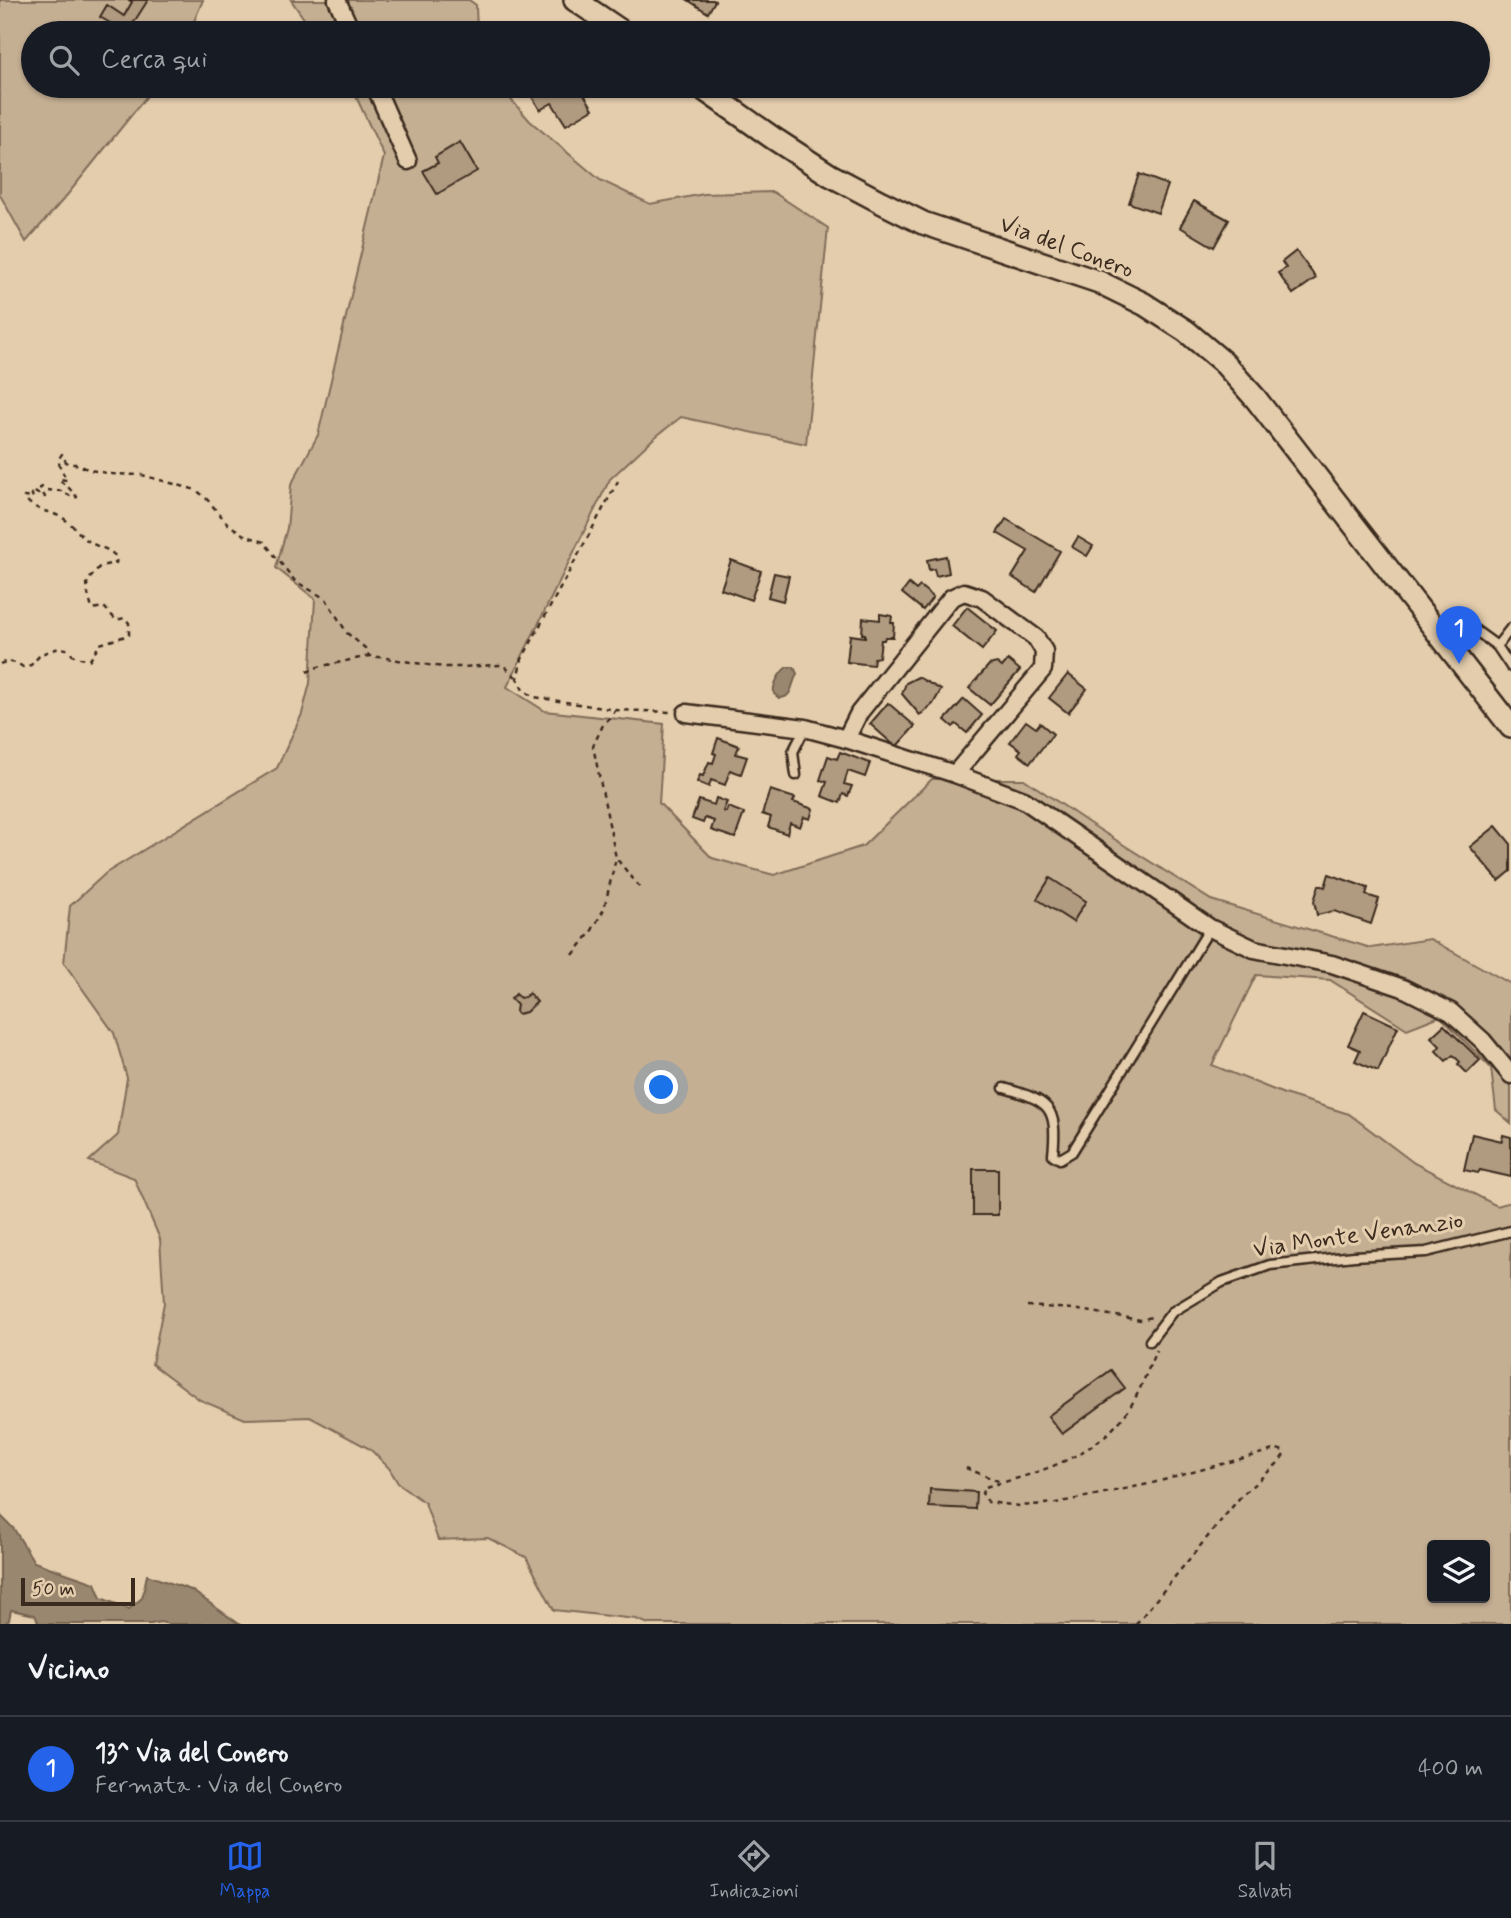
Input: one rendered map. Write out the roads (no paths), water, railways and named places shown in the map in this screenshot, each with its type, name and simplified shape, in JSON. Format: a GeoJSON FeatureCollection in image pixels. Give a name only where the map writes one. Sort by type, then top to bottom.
{"type":"FeatureCollection","features":[{"type":"Feature","properties":{"kind":"main road"},"geometry":{"type":"LineString","coordinates":[[575,0],[606,21]]}},
{"type":"Feature","properties":{"kind":"main road","name":"Via del Conero"},"geometry":{"type":"LineString","coordinates":[[716,98],[830,174],[923,223],[1099,282],[1144,304],[1186,331],[1224,363],[1256,399],[1511,727]]}},
{"type":"Feature","properties":{"kind":"street"},"geometry":{"type":"LineString","coordinates":[[337,0],[347,21]]}},
{"type":"Feature","properties":{"kind":"street"},"geometry":{"type":"LineString","coordinates":[[380,98],[408,161]]}},
{"type":"Feature","properties":{"kind":"street"},"geometry":{"type":"LineString","coordinates":[[846,739],[859,713],[951,598],[964,592],[982,598],[1036,638],[1044,652],[1043,669],[955,774]]}},
{"type":"Feature","properties":{"kind":"street"},"geometry":{"type":"LineString","coordinates":[[686,713],[805,728],[955,774],[1024,800],[1210,928],[1254,949],[1332,964],[1403,988],[1451,1012],[1483,1041],[1511,1075]]}},
{"type":"Feature","properties":{"kind":"lane"},"geometry":{"type":"LineString","coordinates":[[1436,630],[1452,621],[1464,622],[1497,646],[1511,667]]}},
{"type":"Feature","properties":{"kind":"lane"},"geometry":{"type":"LineString","coordinates":[[1497,646],[1511,628]]}},
{"type":"Feature","properties":{"kind":"lane"},"geometry":{"type":"LineString","coordinates":[[796,775],[793,752],[805,728]]}},
{"type":"Feature","properties":{"kind":"lane"},"geometry":{"type":"LineString","coordinates":[[1004,1088],[1035,1097],[1052,1114],[1055,1133],[1053,1155],[1060,1160],[1072,1152],[1210,928]]}},
{"type":"Feature","properties":{"kind":"lane","name":"Via Monte Venanzio"},"geometry":{"type":"LineString","coordinates":[[1150,1341],[1172,1312],[1223,1282],[1270,1265],[1426,1252],[1511,1231]]}},
{"type":"Feature","properties":{"kind":"place","name":"13^ Via del Conero"},"geometry":{"type":"Point","coordinates":[1459,664]}}]}
